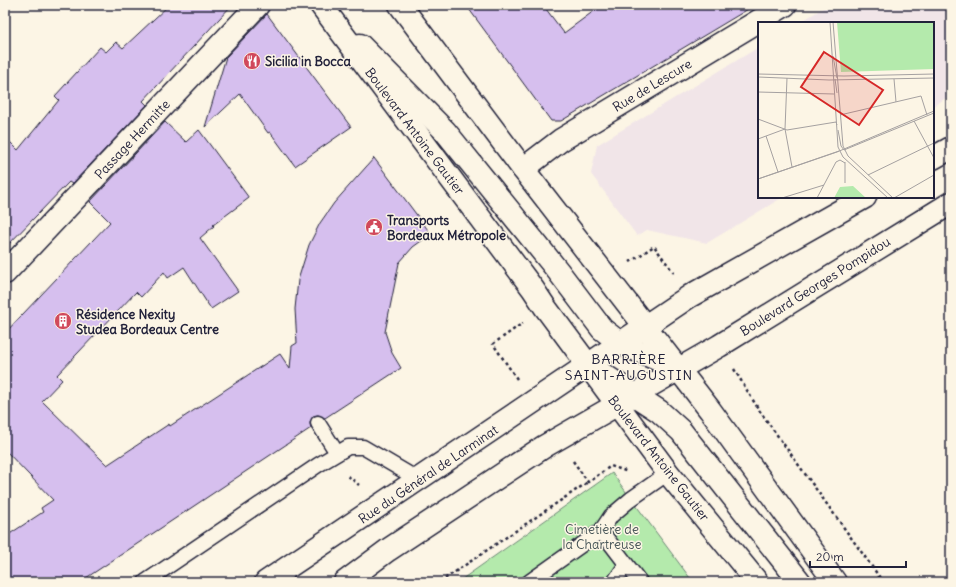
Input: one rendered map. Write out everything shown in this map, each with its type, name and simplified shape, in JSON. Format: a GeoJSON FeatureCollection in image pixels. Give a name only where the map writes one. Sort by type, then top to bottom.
{"type":"FeatureCollection","features":[{"type":"Feature","properties":{"kind":"main road","name":"Passage Hermitte"},"geometry":{"type":"LineString","coordinates":[[5,272],[258,5]]}},
{"type":"Feature","properties":{"kind":"main road"},"geometry":{"type":"LineString","coordinates":[[400,5],[523,170],[710,410],[835,582]]}},
{"type":"Feature","properties":{"kind":"main road","name":"Rue de Lescure"},"geometry":{"type":"LineString","coordinates":[[523,170],[561,140],[784,5]]}},
{"type":"Feature","properties":{"kind":"main road"},"geometry":{"type":"LineString","coordinates":[[324,8],[444,131],[558,271],[602,329],[620,343],[679,369]]}},
{"type":"Feature","properties":{"kind":"main road","name":"Boulevard Antoine Gautier"},"geometry":{"type":"LineString","coordinates":[[324,8],[589,365],[626,400],[668,473],[757,582]]}},
{"type":"Feature","properties":{"kind":"main road"},"geometry":{"type":"LineString","coordinates":[[934,157],[951,148]]}},
{"type":"Feature","properties":{"kind":"main road"},"geometry":{"type":"LineString","coordinates":[[645,326],[690,296],[863,198]]}},
{"type":"Feature","properties":{"kind":"main road","name":"Boulevard Georges Pompidou"},"geometry":{"type":"LineString","coordinates":[[626,400],[719,346],[951,203]]}},
{"type":"Feature","properties":{"kind":"main road","name":"Rue du Général de Larminat"},"geometry":{"type":"LineString","coordinates":[[266,582],[420,480],[645,326]]}},
{"type":"Feature","properties":{"kind":"main road"},"geometry":{"type":"LineString","coordinates":[[345,582],[388,550],[545,446],[626,400],[659,412],[681,431],[800,582]]}},
{"type":"Feature","properties":{"kind":"lane"},"geometry":{"type":"LineString","coordinates":[[318,423],[337,453]]}},
{"type":"Feature","properties":{"kind":"lane"},"geometry":{"type":"LineString","coordinates":[[145,582],[318,465],[348,447],[363,447],[420,480]]}},
{"type":"Feature","properties":{"kind":"lane"},"geometry":{"type":"LineString","coordinates":[[529,582],[601,531],[611,516],[631,499],[668,473]]}},
{"type":"Feature","properties":{"kind":"lane"},"geometry":{"type":"LineString","coordinates":[[601,531],[640,582]]}},
{"type":"Feature","properties":{"kind":"lane"},"geometry":{"type":"LineString","coordinates":[[614,582],[622,570],[627,566]]}},
{"type":"Feature","properties":{"kind":"path"},"geometry":{"type":"LineString","coordinates":[[318,465],[339,469],[356,482],[375,509]]}},
{"type":"Feature","properties":{"kind":"path"},"geometry":{"type":"LineString","coordinates":[[440,582],[588,482]]}},
{"type":"Feature","properties":{"kind":"shaded area"},"geometry":{"type":"Polygon","coordinates":[[[828,5],[951,5],[951,95],[934,105],[934,22],[801,22],[828,5]]]}},
{"type":"Feature","properties":{"kind":"shaded area"},"geometry":{"type":"Polygon","coordinates":[[[758,48],[758,198],[781,198],[707,243],[647,230],[637,236],[591,174],[597,145],[758,48]]]}},
{"type":"Feature","properties":{"kind":"green space","name":"Cimetière de la Chartreuse"},"geometry":{"type":"Polygon","coordinates":[[[612,473],[693,582],[458,582],[612,473]]]}},
{"type":"Feature","properties":{"kind":"building"},"geometry":{"type":"Polygon","coordinates":[[[169,5],[232,5],[143,101],[147,105],[72,184],[69,182],[5,248],[5,137],[18,150],[59,100],[55,96],[100,47],[106,52],[116,42],[123,48],[169,5]]]}},
{"type":"Feature","properties":{"kind":"building"},"geometry":{"type":"Polygon","coordinates":[[[466,5],[543,5],[564,33],[602,5],[755,5],[561,121],[551,121],[466,5]]]}},
{"type":"Feature","properties":{"kind":"building"},"geometry":{"type":"Polygon","coordinates":[[[267,14],[351,127],[295,166],[270,132],[268,133],[240,94],[205,127],[226,57],[267,14]]]}},
{"type":"Feature","properties":{"kind":"building"},"geometry":{"type":"Polygon","coordinates":[[[165,122],[186,142],[199,130],[249,198],[213,225],[214,226],[200,238],[238,291],[211,309],[184,267],[168,278],[164,272],[141,297],[136,292],[57,375],[62,380],[42,401],[107,465],[280,354],[290,369],[292,346],[297,343],[295,309],[298,280],[309,245],[320,223],[334,203],[374,158],[431,234],[413,247],[399,263],[385,332],[392,353],[401,368],[325,418],[318,415],[313,416],[310,423],[311,428],[80,582],[5,582],[5,537],[43,512],[41,508],[53,500],[5,450],[5,333],[110,222],[90,202],[165,122]]]}},
{"type":"Feature","properties":{"kind":"place","name":"Sicilia in Bocca"},"geometry":{"type":"Point","coordinates":[252,61]}},
{"type":"Feature","properties":{"kind":"place","name":"Transports Bordeaux Métropole"},"geometry":{"type":"Point","coordinates":[374,227]}},
{"type":"Feature","properties":{"kind":"place","name":"Résidence Nexity Studea Bordeaux Centre"},"geometry":{"type":"Point","coordinates":[63,321]}},
{"type":"Feature","properties":{"kind":"district","name":"BARRIÈRE SAINT-AUGUSTIN"},"geometry":{"type":"Point","coordinates":[629,368]}}]}
